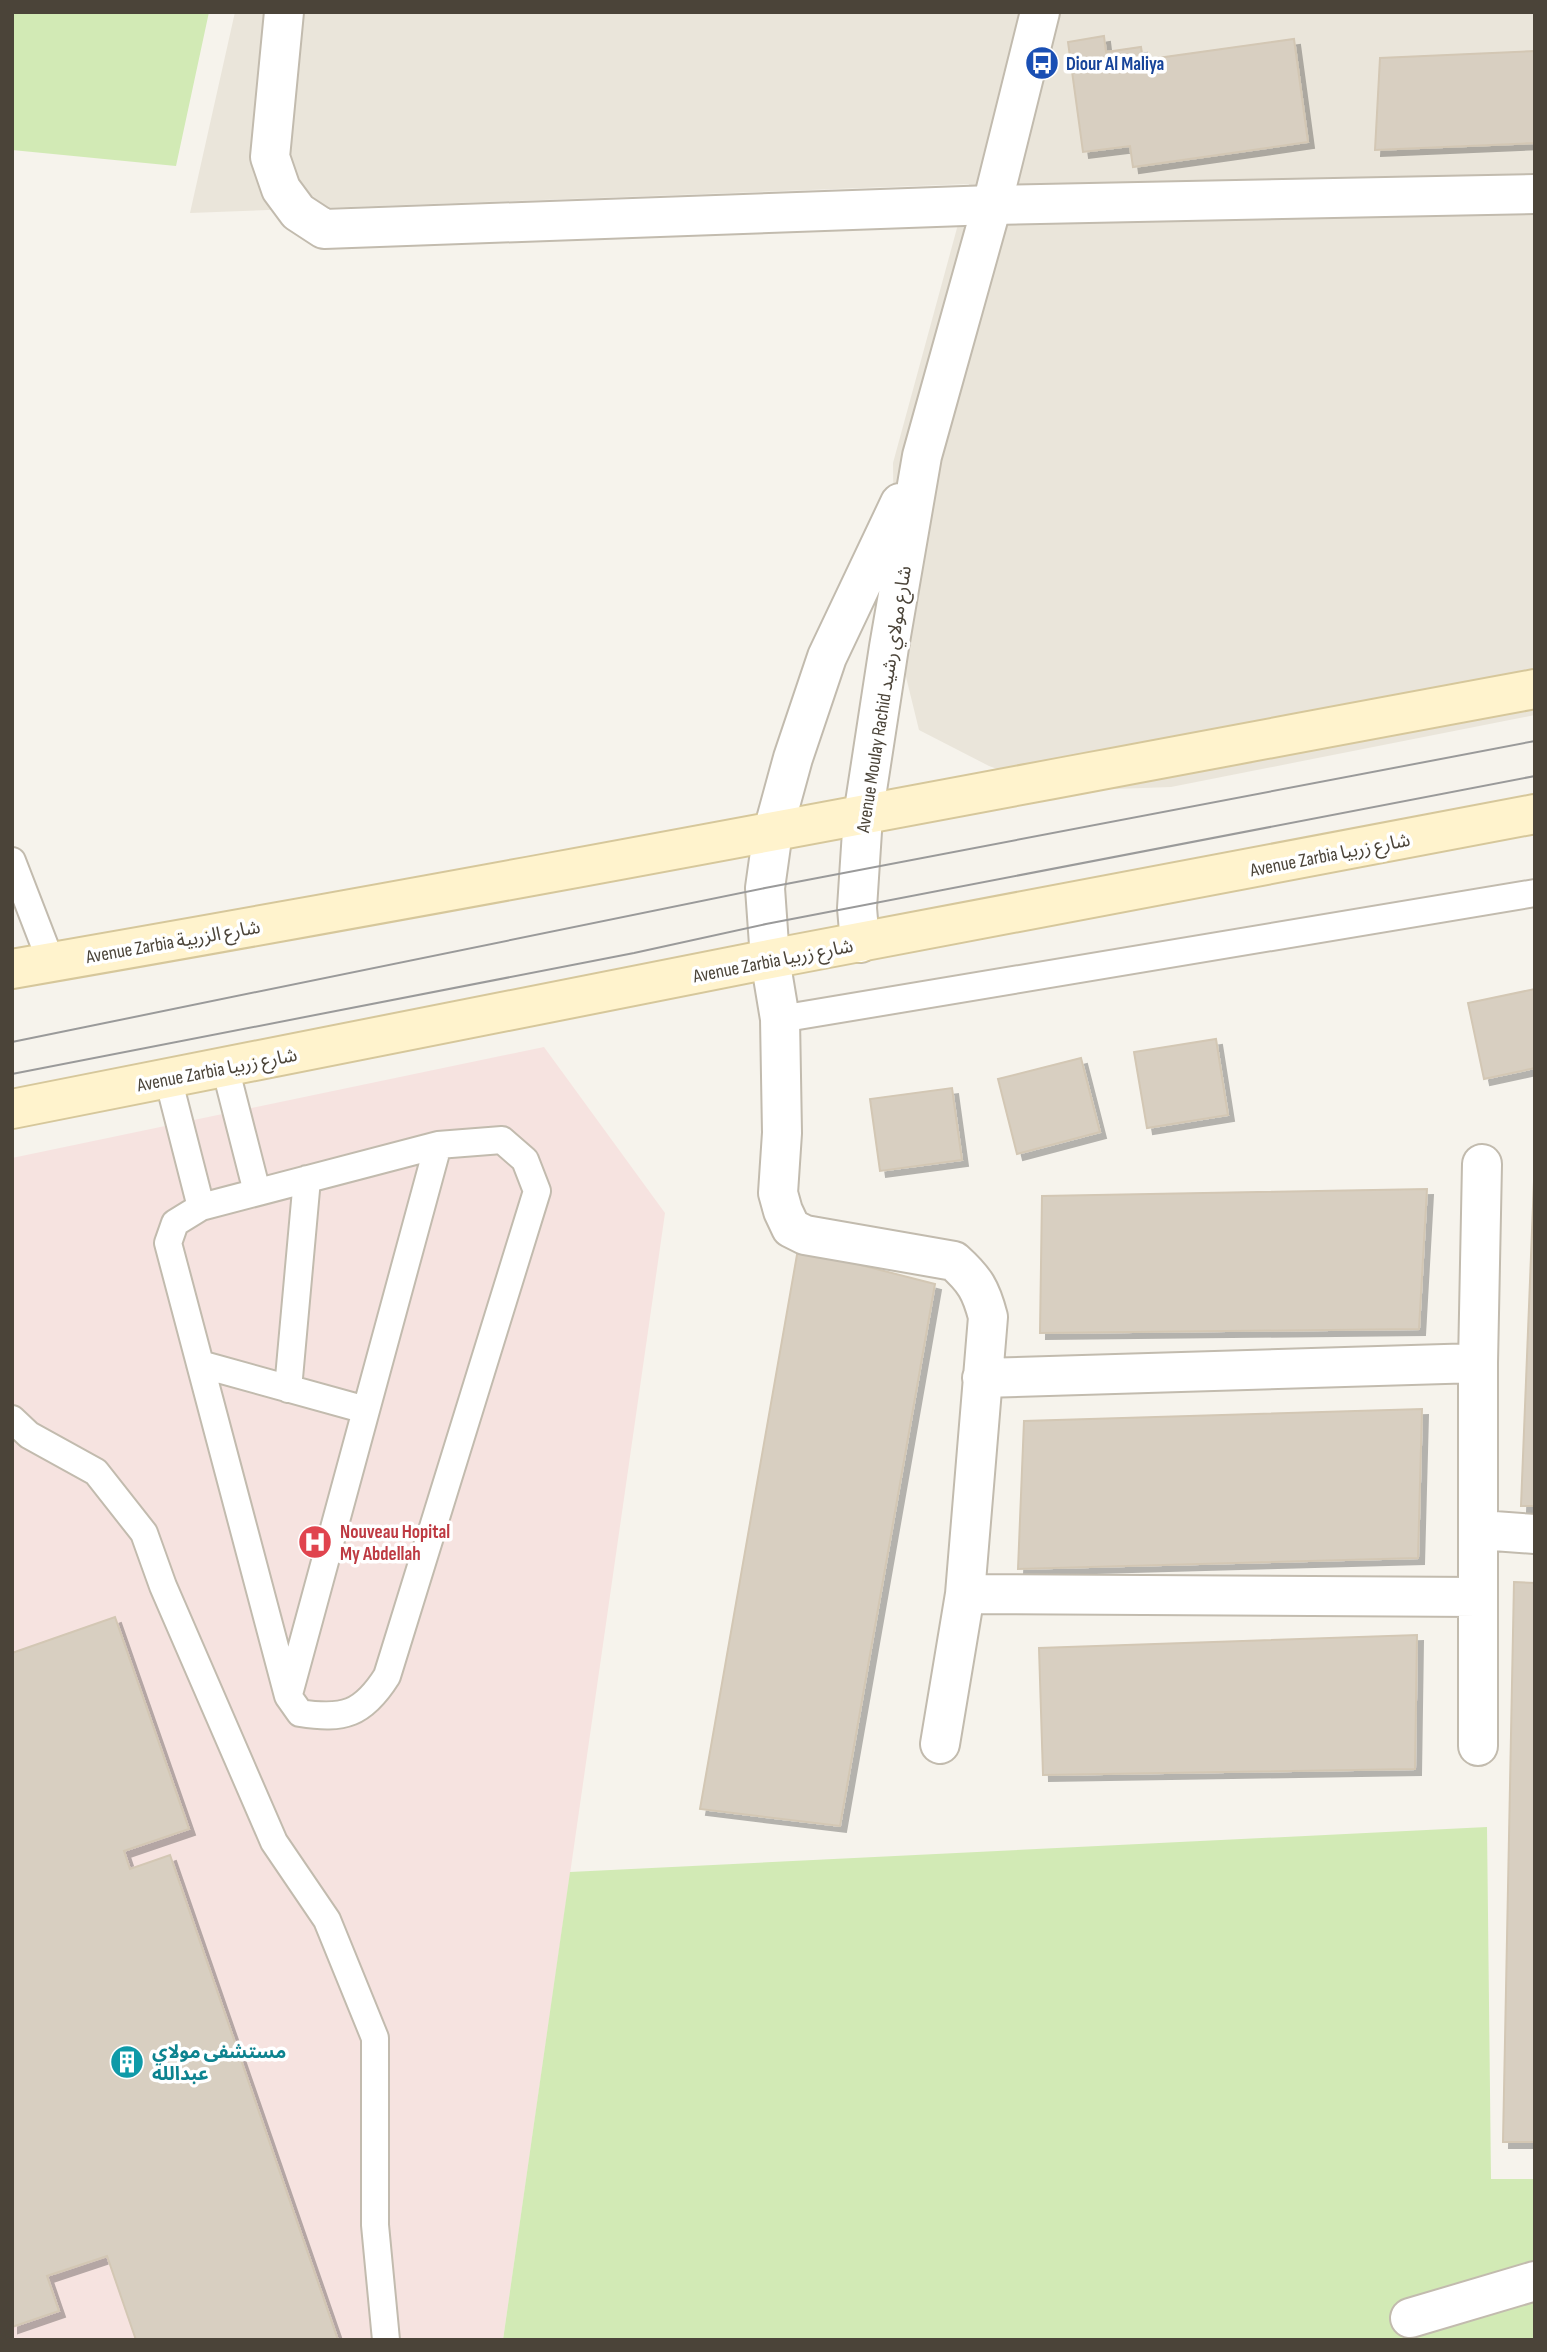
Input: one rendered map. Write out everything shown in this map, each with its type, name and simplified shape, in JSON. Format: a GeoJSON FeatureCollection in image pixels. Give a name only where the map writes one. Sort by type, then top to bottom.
{"type":"FeatureCollection","features":[{"type":"Feature","properties":{"kind":"main road"},"geometry":{"type":"LineString","coordinates":[[773,831],[1535,689]]}},
{"type":"Feature","properties":{"kind":"main road","name":"Avenue Zarbia شارع زربيا"},"geometry":{"type":"LineString","coordinates":[[12,1109],[770,959],[1535,814]]}},
{"type":"Feature","properties":{"kind":"main road","name":"Avenue Zarbia شارع الزربية"},"geometry":{"type":"LineString","coordinates":[[12,969],[333,913],[773,831]]}},
{"type":"Feature","properties":{"kind":"street"},"geometry":{"type":"LineString","coordinates":[[284,12],[270,157],[281,189],[298,212],[324,229],[992,205],[1535,194]]}},
{"type":"Feature","properties":{"kind":"street","name":"Avenue Moulay Rachid شارع مولاي رشيد"},"geometry":{"type":"LineString","coordinates":[[860,943],[857,908],[863,816],[922,456],[992,205],[1040,12]]}},
{"type":"Feature","properties":{"kind":"street","name":"Avenue Moulay Rachid شارع مولاي رشيد"},"geometry":{"type":"LineString","coordinates":[[922,456],[827,657],[793,758],[773,831],[765,888],[770,959],[780,1019],[782,1133],[778,1193],[791,1228],[805,1235],[954,1261],[972,1277],[982,1294],[988,1317],[982,1378]]}},
{"type":"Feature","properties":{"kind":"street"},"geometry":{"type":"LineString","coordinates":[[1478,1746],[1478,1363],[1482,1164]]}},
{"type":"Feature","properties":{"kind":"street"},"geometry":{"type":"LineString","coordinates":[[940,1744],[965,1594],[982,1378],[1478,1363]]}},
{"type":"Feature","properties":{"kind":"street"},"geometry":{"type":"LineString","coordinates":[[1479,1530],[1535,1534]]}},
{"type":"Feature","properties":{"kind":"street"},"geometry":{"type":"LineString","coordinates":[[965,1594],[1478,1597]]}},
{"type":"Feature","properties":{"kind":"street"},"geometry":{"type":"LineString","coordinates":[[1410,2318],[1535,2281]]}},
{"type":"Feature","properties":{"kind":"lane"},"geometry":{"type":"LineString","coordinates":[[12,861],[51,962]]}},
{"type":"Feature","properties":{"kind":"lane"},"geometry":{"type":"LineString","coordinates":[[780,1019],[1535,893]]}},
{"type":"Feature","properties":{"kind":"lane"},"geometry":{"type":"LineString","coordinates":[[225,1067],[257,1192]]}},
{"type":"Feature","properties":{"kind":"lane"},"geometry":{"type":"LineString","coordinates":[[168,1078],[201,1207]]}},
{"type":"Feature","properties":{"kind":"lane"},"geometry":{"type":"LineString","coordinates":[[502,1140],[524,1160],[537,1191],[387,1676],[374,1697],[350,1713],[320,1716],[300,1713],[288,1696],[168,1243],[175,1223],[201,1207],[257,1192],[438,1145],[502,1140]]}},
{"type":"Feature","properties":{"kind":"lane"},"geometry":{"type":"LineString","coordinates":[[288,1696],[438,1145]]}},
{"type":"Feature","properties":{"kind":"lane"},"geometry":{"type":"LineString","coordinates":[[288,1388],[307,1179]]}},
{"type":"Feature","properties":{"kind":"lane"},"geometry":{"type":"LineString","coordinates":[[200,1364],[366,1410]]}},
{"type":"Feature","properties":{"kind":"lane"},"geometry":{"type":"LineString","coordinates":[[12,1419],[29,1435],[96,1472],[144,1533],[163,1586],[274,1842],[327,1920],[366,2014],[375,2038],[375,2225],[386,2340]]}},
{"type":"Feature","properties":{"kind":"shaded area"},"geometry":{"type":"Polygon","coordinates":[[[235,12],[1535,12],[1535,715],[1171,787],[1058,791],[989,766],[919,730],[895,632],[893,463],[969,184],[190,213],[235,12]]]}},
{"type":"Feature","properties":{"kind":"shaded area","name":"Nouveau Hopital My Abdellah"},"geometry":{"type":"Polygon","coordinates":[[[544,1047],[665,1213],[503,2340],[12,2340],[12,1158],[544,1047]]]}},
{"type":"Feature","properties":{"kind":"green space"},"geometry":{"type":"Polygon","coordinates":[[[12,12],[209,12],[176,166],[12,150],[12,12]]]}},
{"type":"Feature","properties":{"kind":"green space"},"geometry":{"type":"Polygon","coordinates":[[[1487,1827],[1491,2179],[1535,2179],[1535,2340],[503,2340],[570,1872],[1487,1827]]]}},
{"type":"Feature","properties":{"kind":"building"},"geometry":{"type":"Polygon","coordinates":[[[1104,36],[1106,52],[1141,47],[1143,60],[1294,39],[1308,142],[1133,167],[1130,146],[1083,152],[1068,42],[1104,36]]]}},
{"type":"Feature","properties":{"kind":"building"},"geometry":{"type":"Polygon","coordinates":[[[1535,51],[1535,143],[1375,150],[1380,58],[1535,51]]]}},
{"type":"Feature","properties":{"kind":"building"},"geometry":{"type":"Polygon","coordinates":[[[1535,989],[1535,1068],[1484,1079],[1468,1003],[1535,989]]]}},
{"type":"Feature","properties":{"kind":"building"},"geometry":{"type":"Polygon","coordinates":[[[1216,1039],[1228,1115],[1147,1128],[1134,1052],[1216,1039]]]}},
{"type":"Feature","properties":{"kind":"building"},"geometry":{"type":"Polygon","coordinates":[[[1081,1058],[1100,1132],[1017,1154],[998,1079],[1081,1058]]]}},
{"type":"Feature","properties":{"kind":"building"},"geometry":{"type":"Polygon","coordinates":[[[952,1088],[962,1160],[880,1171],[870,1099],[952,1088]]]}},
{"type":"Feature","properties":{"kind":"building"},"geometry":{"type":"Polygon","coordinates":[[[1535,1156],[1535,1506],[1521,1506],[1535,1156]]]}},
{"type":"Feature","properties":{"kind":"building"},"geometry":{"type":"Polygon","coordinates":[[[1427,1189],[1419,1329],[1040,1333],[1042,1196],[1427,1189]]]}},
{"type":"Feature","properties":{"kind":"building"},"geometry":{"type":"Polygon","coordinates":[[[798,1249],[935,1284],[840,1826],[700,1809],[798,1249]]]}},
{"type":"Feature","properties":{"kind":"building"},"geometry":{"type":"Polygon","coordinates":[[[1422,1409],[1418,1558],[1018,1569],[1024,1421],[1422,1409]]]}},
{"type":"Feature","properties":{"kind":"building"},"geometry":{"type":"Polygon","coordinates":[[[1514,1582],[1535,1583],[1535,2142],[1503,2142],[1514,1582]]]}},
{"type":"Feature","properties":{"kind":"building","name":"مستشفى مولاي عبدالله"},"geometry":{"type":"Polygon","coordinates":[[[115,1617],[189,1829],[124,1851],[130,1869],[170,1855],[338,2340],[136,2340],[107,2256],[47,2276],[59,2311],[12,2327],[12,1653],[115,1617]]]}},
{"type":"Feature","properties":{"kind":"building"},"geometry":{"type":"Polygon","coordinates":[[[1417,1635],[1415,1769],[1043,1775],[1039,1648],[1417,1635]]]}},
{"type":"Feature","properties":{"kind":"tram line"},"geometry":{"type":"LineString","coordinates":[[12,1042],[765,888],[1535,741]]}},
{"type":"Feature","properties":{"kind":"tram line"},"geometry":{"type":"LineString","coordinates":[[12,1074],[634,953],[766,924],[1535,776]]}},
{"type":"Feature","properties":{"kind":"place","name":"Diour Al Maliya"},"geometry":{"type":"Point","coordinates":[1042,63]}},
{"type":"Feature","properties":{"kind":"place","name":"Nouveau Hopital My Abdellah"},"geometry":{"type":"Point","coordinates":[315,1542]}},
{"type":"Feature","properties":{"kind":"place","name":"مستشفى مولاي عبدالله"},"geometry":{"type":"Point","coordinates":[127,2062]}}]}
